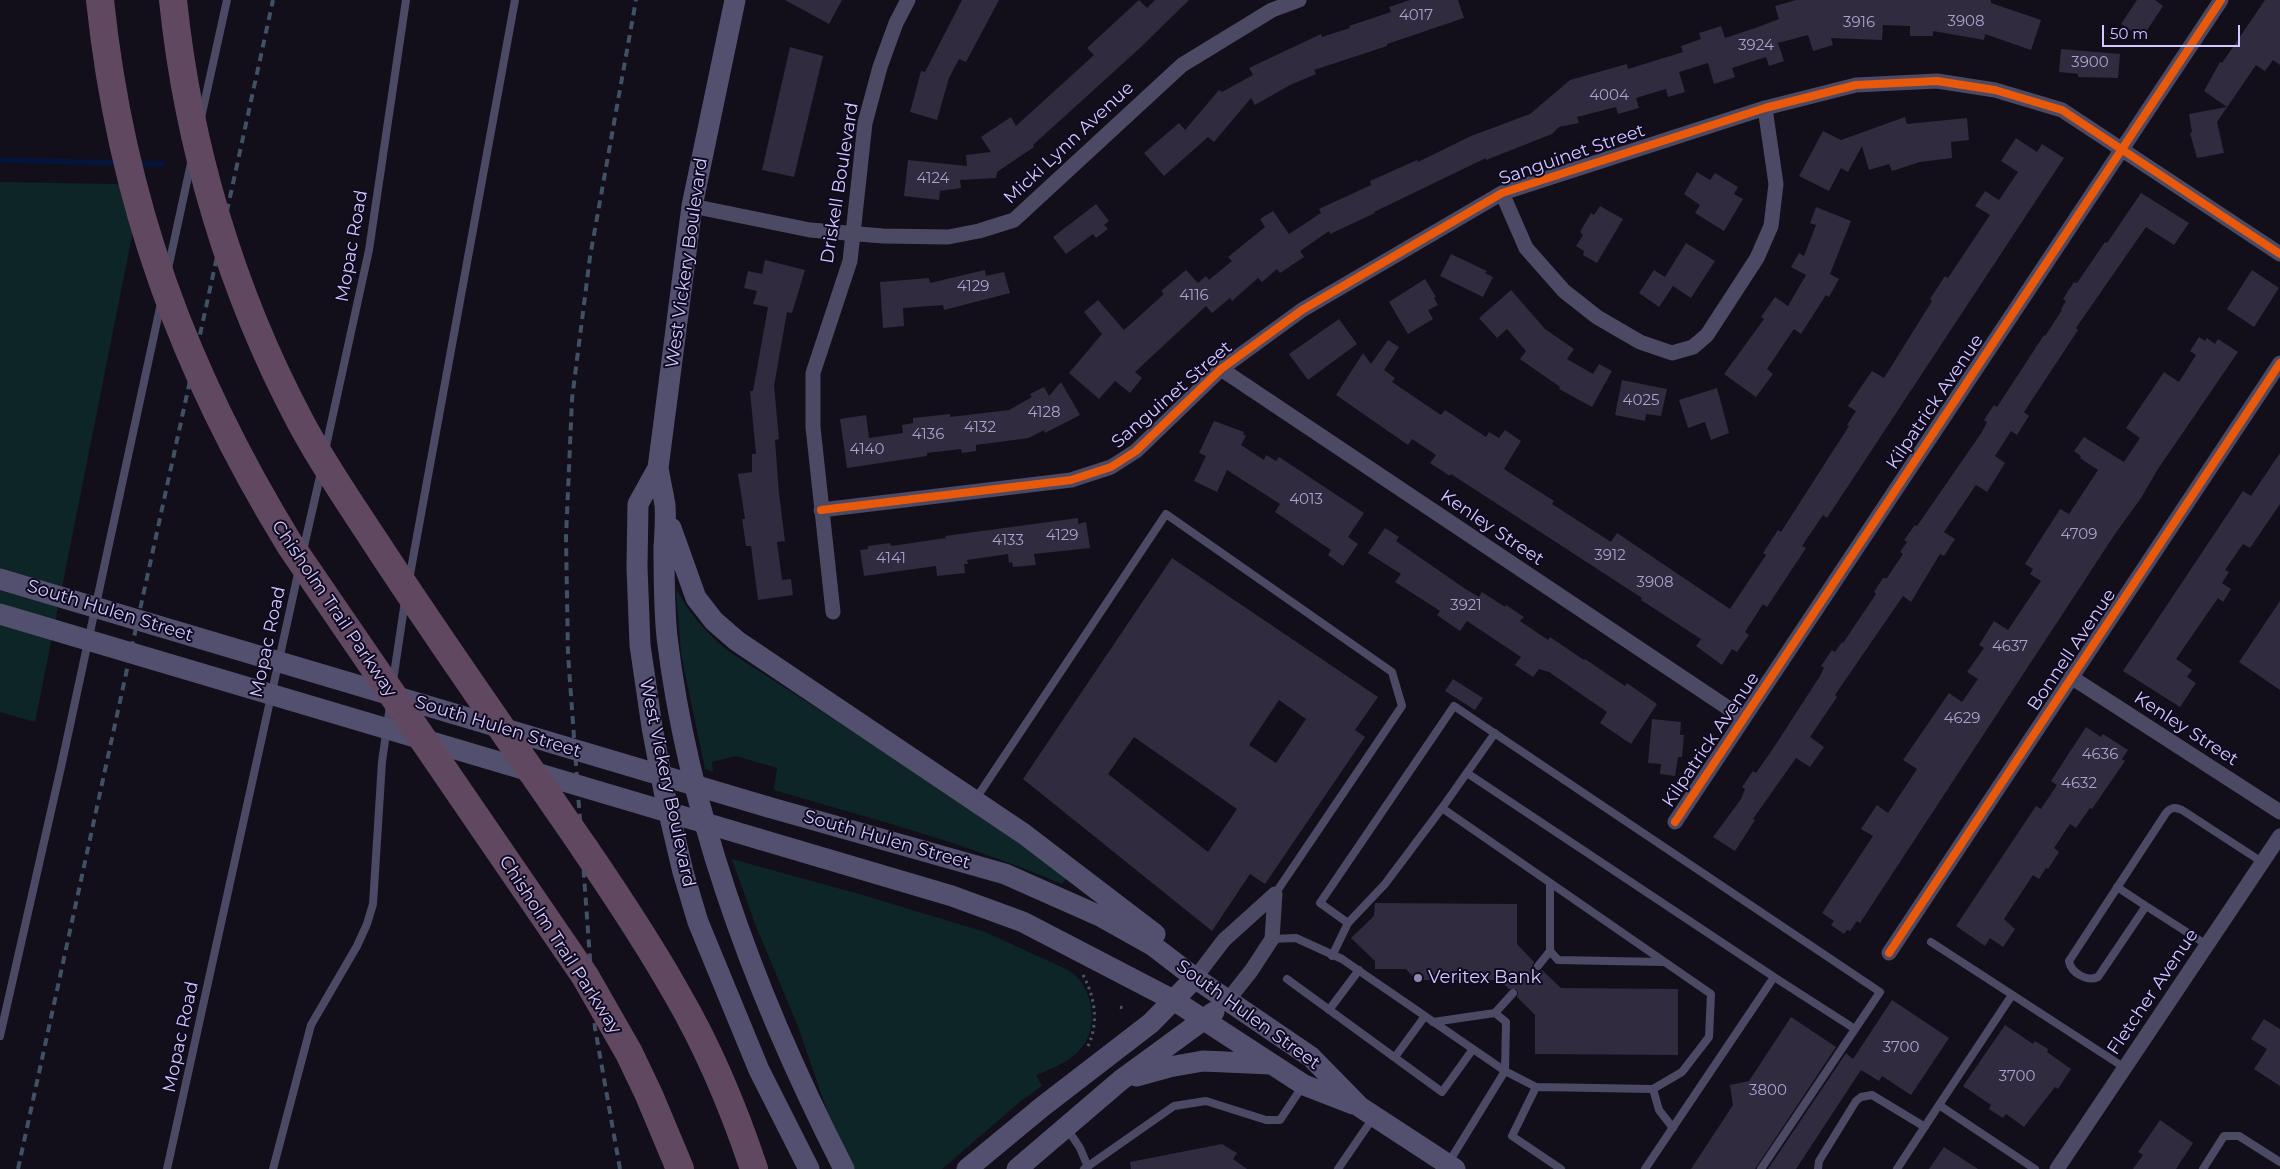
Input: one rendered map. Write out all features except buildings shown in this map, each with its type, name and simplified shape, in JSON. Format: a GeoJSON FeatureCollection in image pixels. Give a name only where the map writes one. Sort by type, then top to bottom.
{"type":"FeatureCollection","features":[{"type":"Feature","properties":{"kind":"highway","name":"Chisholm Trail Parkway"},"geometry":{"type":"LineString","coordinates":[[100,0],[108,68],[123,150],[148,240],[182,334],[217,414],[249,476],[290,545],[584,976],[629,1053],[680,1169]]}},
{"type":"Feature","properties":{"kind":"highway"},"geometry":{"type":"LineString","coordinates":[[174,0],[188,106],[209,194],[253,318],[285,392],[323,459],[402,583],[641,932],[678,995],[702,1044],[735,1116],[754,1169]]}},
{"type":"Feature","properties":{"kind":"main road","name":"West Vickery Boulevard"},"geometry":{"type":"LineString","coordinates":[[735,0],[692,206],[658,468],[665,506],[664,572],[667,636],[681,717],[716,863],[731,910],[755,972],[844,1169]]}},
{"type":"Feature","properties":{"kind":"main road","name":"West Vickery Boulevard"},"geometry":{"type":"LineString","coordinates":[[658,468],[638,504],[637,567],[640,645],[652,727],[665,796],[683,872],[698,922],[759,1070],[809,1169]]}},
{"type":"Feature","properties":{"kind":"main road"},"geometry":{"type":"LineString","coordinates":[[665,506],[683,565],[696,598],[714,621],[757,655],[1024,834],[1161,938],[1195,978],[1175,1001],[1151,1023],[1042,1107],[967,1169]]}},
{"type":"Feature","properties":{"kind":"main road","name":"South Hulen Street"},"geometry":{"type":"LineString","coordinates":[[0,579],[768,807],[1005,874],[1072,902],[1152,945],[1195,978],[1311,1058],[1367,1111]]}},
{"type":"Feature","properties":{"kind":"main road","name":"South Hulen Street"},"geometry":{"type":"LineString","coordinates":[[0,614],[995,910],[1050,934],[1175,1001],[1304,1085],[1367,1111]]}},
{"type":"Feature","properties":{"kind":"main road"},"geometry":{"type":"LineString","coordinates":[[1017,1169],[1121,1080],[1228,1000]]}},
{"type":"Feature","properties":{"kind":"main road"},"geometry":{"type":"LineString","coordinates":[[1121,1080],[1169,1067],[1203,1061],[1220,1060],[1272,1064]]}},
{"type":"Feature","properties":{"kind":"main road"},"geometry":{"type":"LineString","coordinates":[[1367,1111],[1451,1167]]}},
{"type":"Feature","properties":{"kind":"street","name":"Driskell Boulevard"},"geometry":{"type":"LineString","coordinates":[[833,612],[813,427],[813,373],[850,261],[865,123],[880,67],[896,23],[908,0]]}},
{"type":"Feature","properties":{"kind":"street","name":"Micki Lynn Avenue"},"geometry":{"type":"LineString","coordinates":[[692,206],[810,230],[948,237],[979,232],[1014,220],[1182,65],[1272,10],[1299,0]]}},
{"type":"Feature","properties":{"kind":"street","name":"Kilpatrick Avenue"},"geometry":{"type":"LineString","coordinates":[[1675,822],[2221,0]]}},
{"type":"Feature","properties":{"kind":"street","name":"Sanguinet Street"},"geometry":{"type":"LineString","coordinates":[[821,510],[1071,480],[1111,467],[1136,451],[1221,369],[1302,310],[1502,193],[1765,108],[1856,85],[1937,81],[1996,90],[2062,110],[2280,254]]}},
{"type":"Feature","properties":{"kind":"street"},"geometry":{"type":"LineString","coordinates":[[1502,193],[1526,248],[1571,296],[1597,317],[1640,342],[1672,353],[1693,347],[1707,335],[1752,266],[1771,226],[1776,184],[1765,108]]}},
{"type":"Feature","properties":{"kind":"street","name":"Bonnell Avenue"},"geometry":{"type":"LineString","coordinates":[[1888,953],[2280,362]]}},
{"type":"Feature","properties":{"kind":"street","name":"Kenley Street"},"geometry":{"type":"LineString","coordinates":[[1221,369],[1743,718]]}},
{"type":"Feature","properties":{"kind":"street","name":"Kenley Street"},"geometry":{"type":"LineString","coordinates":[[2072,677],[2280,812]]}},
{"type":"Feature","properties":{"kind":"street","name":"Fletcher Avenue"},"geometry":{"type":"LineString","coordinates":[[2057,1169],[2262,862],[2278,844]]}},
{"type":"Feature","properties":{"kind":"street"},"geometry":{"type":"LineString","coordinates":[[1228,1000],[1251,971],[1272,939],[1274,894]]}},
{"type":"Feature","properties":{"kind":"street"},"geometry":{"type":"LineString","coordinates":[[1195,978],[1224,940],[1274,894]]}},
{"type":"Feature","properties":{"kind":"lane"},"geometry":{"type":"LineString","coordinates":[[0,1036],[63,757],[226,0]]}},
{"type":"Feature","properties":{"kind":"lane","name":"Mopac Road"},"geometry":{"type":"LineString","coordinates":[[167,1169],[369,250],[406,0]]}},
{"type":"Feature","properties":{"kind":"lane"},"geometry":{"type":"LineString","coordinates":[[273,1169],[311,1025],[357,946],[367,924],[373,904],[382,762],[398,643],[515,0]]}},
{"type":"Feature","properties":{"kind":"lane"},"geometry":{"type":"LineString","coordinates":[[975,800],[1166,514],[1392,672],[1402,706],[1274,894]]}},
{"type":"Feature","properties":{"kind":"lane"},"geometry":{"type":"LineString","coordinates":[[1348,924],[1320,903],[1454,706],[1880,992],[1761,1169]]}},
{"type":"Feature","properties":{"kind":"lane"},"geometry":{"type":"LineString","coordinates":[[1332,956],[1348,924],[1385,884],[1495,733]]}},
{"type":"Feature","properties":{"kind":"lane"},"geometry":{"type":"LineString","coordinates":[[1467,773],[1855,1029]]}},
{"type":"Feature","properties":{"kind":"lane"},"geometry":{"type":"LineString","coordinates":[[2146,906],[2098,976],[2093,980],[2087,979],[2073,970],[2069,960],[2170,809],[2176,807],[2262,862]]}},
{"type":"Feature","properties":{"kind":"lane"},"geometry":{"type":"LineString","coordinates":[[1272,939],[1296,938],[1342,959],[1505,1071],[1536,1087],[1653,1089],[1682,1072],[1710,1037],[1711,994],[1442,808]]}},
{"type":"Feature","properties":{"kind":"lane"},"geometry":{"type":"LineString","coordinates":[[1538,966],[1550,951],[1550,883]]}},
{"type":"Feature","properties":{"kind":"lane"},"geometry":{"type":"LineString","coordinates":[[2117,887],[2207,945]]}},
{"type":"Feature","properties":{"kind":"lane"},"geometry":{"type":"LineString","coordinates":[[1931,942],[2125,1068]]}},
{"type":"Feature","properties":{"kind":"lane"},"geometry":{"type":"LineString","coordinates":[[1550,951],[1558,960],[1664,962]]}},
{"type":"Feature","properties":{"kind":"lane"},"geometry":{"type":"LineString","coordinates":[[1329,1010],[1359,970]]}},
{"type":"Feature","properties":{"kind":"lane"},"geometry":{"type":"LineString","coordinates":[[1645,1169],[1774,977]]}},
{"type":"Feature","properties":{"kind":"lane"},"geometry":{"type":"LineString","coordinates":[[1287,979],[1442,1092],[1473,1049]]}},
{"type":"Feature","properties":{"kind":"lane"},"geometry":{"type":"LineString","coordinates":[[1433,1022],[1495,1013],[1513,993]]}},
{"type":"Feature","properties":{"kind":"lane"},"geometry":{"type":"LineString","coordinates":[[1897,1169],[2012,995]]}},
{"type":"Feature","properties":{"kind":"lane"},"geometry":{"type":"LineString","coordinates":[[1451,1167],[1505,1071],[1506,1022],[1495,1013]]}},
{"type":"Feature","properties":{"kind":"lane"},"geometry":{"type":"LineString","coordinates":[[1395,1057],[1425,1016]]}},
{"type":"Feature","properties":{"kind":"lane"},"geometry":{"type":"LineString","coordinates":[[1066,1127],[1080,1148],[1086,1168],[1174,1106],[1206,1100],[1266,1120],[1280,1120],[1304,1085]]}},
{"type":"Feature","properties":{"kind":"lane"},"geometry":{"type":"LineString","coordinates":[[1536,1087],[1512,1136],[1561,1169]]}},
{"type":"Feature","properties":{"kind":"lane"},"geometry":{"type":"LineString","coordinates":[[1653,1089],[1659,1110],[1673,1128]]}},
{"type":"Feature","properties":{"kind":"lane"},"geometry":{"type":"LineString","coordinates":[[1818,1169],[1818,1161],[1856,1101],[1861,1097],[1872,1095],[1925,1127]]}},
{"type":"Feature","properties":{"kind":"lane"},"geometry":{"type":"LineString","coordinates":[[1939,1105],[2035,1169]]}},
{"type":"Feature","properties":{"kind":"lane"},"geometry":{"type":"LineString","coordinates":[[1338,1169],[1367,1111]]}},
{"type":"Feature","properties":{"kind":"lane"},"geometry":{"type":"LineString","coordinates":[[2203,1169],[2224,1136],[2238,1136],[2280,1162]]}},
{"type":"Feature","properties":{"kind":"path"},"geometry":{"type":"LineString","coordinates":[[1082,972],[1092,997],[1094,1011],[1093,1032],[1086,1052]]}},
{"type":"Feature","properties":{"kind":"green space"},"geometry":{"type":"Polygon","coordinates":[[[0,182],[142,186],[35,722],[0,712],[0,182]]]}},
{"type":"Feature","properties":{"kind":"green space"},"geometry":{"type":"Polygon","coordinates":[[[676,589],[700,624],[731,653],[1011,833],[1068,877],[1062,884],[955,844],[774,790],[777,768],[736,756],[712,762],[713,772],[705,769],[681,654],[676,589]]]}},
{"type":"Feature","properties":{"kind":"green space"},"geometry":{"type":"Polygon","coordinates":[[[732,859],[866,896],[985,932],[1068,970],[1076,976],[1088,995],[1092,1017],[1088,1038],[1073,1057],[1036,1075],[1042,1086],[1021,1101],[942,1169],[852,1169],[827,1110],[797,1024],[755,924],[732,859]]]}},
{"type":"Feature","properties":{"kind":"waterway"},"geometry":{"type":"LineString","coordinates":[[0,160],[121,163]]}},
{"type":"Feature","properties":{"kind":"waterway"},"geometry":{"type":"LineString","coordinates":[[135,164],[163,164]]}},
{"type":"Feature","properties":{"kind":"railway"},"geometry":{"type":"LineString","coordinates":[[18,1169],[273,0]]}},
{"type":"Feature","properties":{"kind":"railway"},"geometry":{"type":"LineString","coordinates":[[620,1169],[595,1028],[568,654],[566,537],[572,399],[590,257],[636,0]]}},
{"type":"Feature","properties":{"kind":"cycle path"},"geometry":{"type":"LineString","coordinates":[[1675,822],[2221,0]]}},
{"type":"Feature","properties":{"kind":"cycle path"},"geometry":{"type":"LineString","coordinates":[[821,510],[1071,480],[1111,467],[1136,451],[1221,369],[1302,310],[1502,193],[1765,108],[1856,85],[1937,81],[1995,90],[2062,110],[2280,254]]}},
{"type":"Feature","properties":{"kind":"cycle path"},"geometry":{"type":"LineString","coordinates":[[1889,953],[2280,363]]}},
{"type":"Feature","properties":{"kind":"place","name":"Veritex Bank"},"geometry":{"type":"Point","coordinates":[1418,978]}}]}
